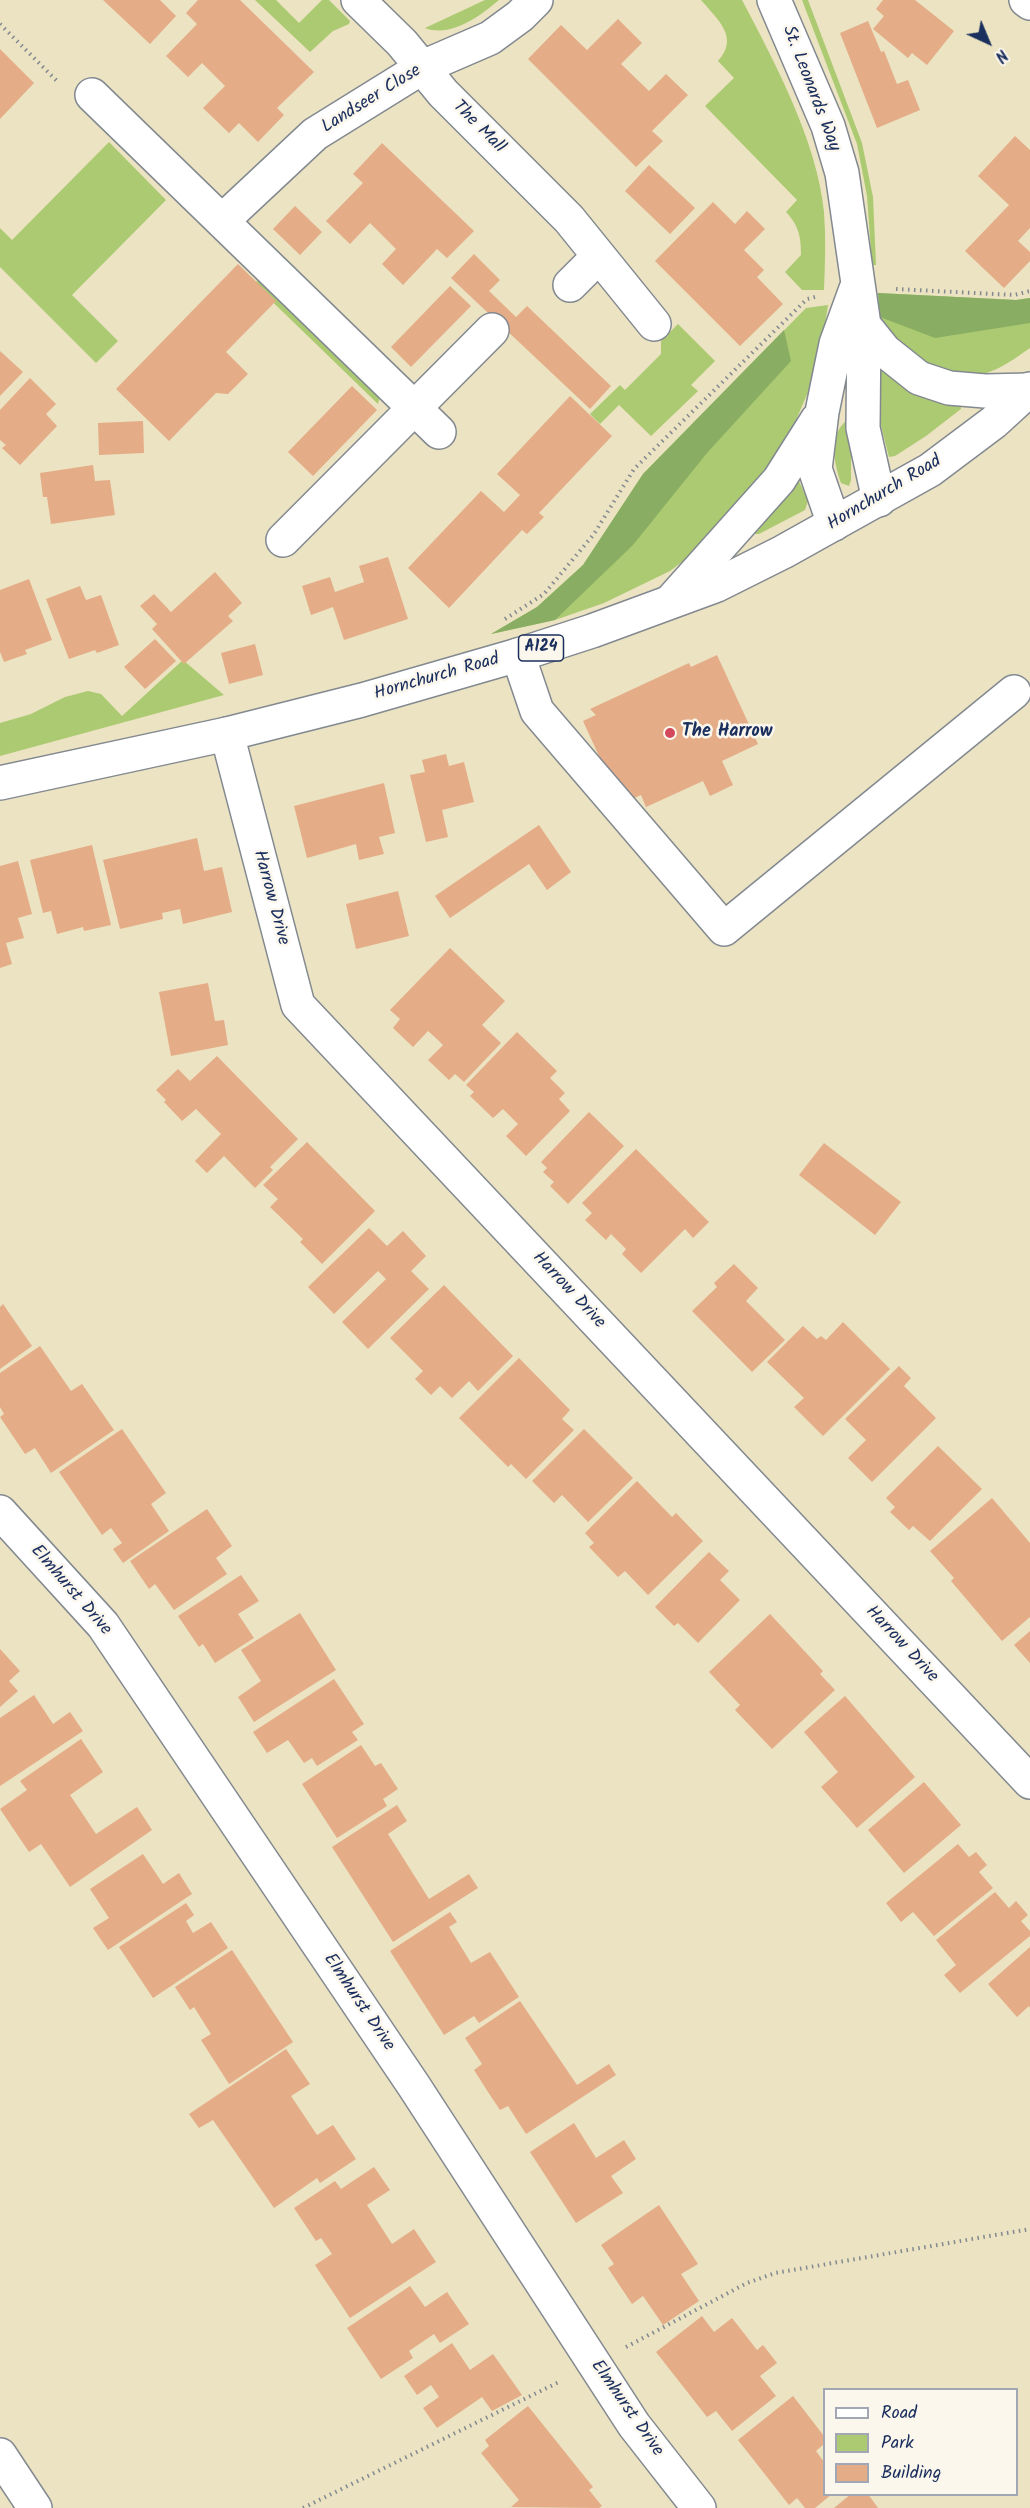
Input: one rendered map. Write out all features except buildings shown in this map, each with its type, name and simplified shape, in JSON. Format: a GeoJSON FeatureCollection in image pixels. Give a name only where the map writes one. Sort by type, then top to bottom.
{"type":"FeatureCollection","features":[{"type":"Feature","properties":{"kind":"street","name":"The Mall"},"geometry":{"type":"LineString","coordinates":[[358,0],[402,43],[443,93],[569,219],[654,324]]}},
{"type":"Feature","properties":{"kind":"street","name":"Landseer Close"},"geometry":{"type":"LineString","coordinates":[[222,222],[315,135],[423,67],[490,38],[520,16],[536,0]]}},
{"type":"Feature","properties":{"kind":"street","name":"St. Leonards Way"},"geometry":{"type":"LineString","coordinates":[[774,0],[828,126],[839,163],[856,287],[864,325],[863,428],[879,500]]}},
{"type":"Feature","properties":{"kind":"street"},"geometry":{"type":"LineString","coordinates":[[1026,0],[1030,3]]}},
{"type":"Feature","properties":{"kind":"street"},"geometry":{"type":"LineString","coordinates":[[79,92],[222,222],[439,432]]}},
{"type":"Feature","properties":{"kind":"street"},"geometry":{"type":"LineString","coordinates":[[570,285],[598,256]]}},
{"type":"Feature","properties":{"kind":"street","name":"St. Leonards Way"},"geometry":{"type":"LineString","coordinates":[[834,524],[815,469],[822,412],[836,344],[856,287]]}},
{"type":"Feature","properties":{"kind":"street","name":"St. Leonards Way"},"geometry":{"type":"LineString","coordinates":[[864,325],[885,351],[919,378],[949,388],[984,391],[1030,389]]}},
{"type":"Feature","properties":{"kind":"street"},"geometry":{"type":"LineString","coordinates":[[283,540],[492,330]]}},
{"type":"Feature","properties":{"kind":"street","name":"Hornchurch Road"},"geometry":{"type":"LineString","coordinates":[[0,783],[227,734],[362,700],[518,655],[592,631],[717,585],[879,500],[930,470],[994,422],[1030,389]]}},
{"type":"Feature","properties":{"kind":"street","name":"St. Leonards Way"},"geometry":{"type":"LineString","coordinates":[[670,602],[779,480],[822,412]]}},
{"type":"Feature","properties":{"kind":"street"},"geometry":{"type":"LineString","coordinates":[[518,655],[537,711],[724,929],[1014,692]]}},
{"type":"Feature","properties":{"kind":"street","name":"Harrow Drive"},"geometry":{"type":"LineString","coordinates":[[227,734],[298,1005],[1030,1782]]}},
{"type":"Feature","properties":{"kind":"street","name":"Elmhurst Drive"},"geometry":{"type":"LineString","coordinates":[[0,1512],[103,1625],[414,2086],[634,2425],[699,2508]]}},
{"type":"Feature","properties":{"kind":"street"},"geometry":{"type":"LineString","coordinates":[[0,2455],[35,2508]]}},
{"type":"Feature","properties":{"kind":"path"},"geometry":{"type":"LineString","coordinates":[[0,24],[79,92]]}},
{"type":"Feature","properties":{"kind":"path"},"geometry":{"type":"LineString","coordinates":[[505,619],[544,594],[594,534],[634,469],[807,299],[856,287],[1014,295],[1030,291]]}},
{"type":"Feature","properties":{"kind":"path"},"geometry":{"type":"LineString","coordinates":[[303,2508],[594,2365],[747,2283],[775,2273],[1030,2229]]}},
{"type":"Feature","properties":{"kind":"green space"},"geometry":{"type":"Polygon","coordinates":[[[255,0],[276,0],[299,23],[322,0],[329,0],[350,21],[349,24],[333,31],[310,52],[255,0]]]}},
{"type":"Feature","properties":{"kind":"green space"},"geometry":{"type":"Polygon","coordinates":[[[485,0],[499,0],[474,19],[455,28],[435,30],[425,28],[485,0]]]}},
{"type":"Feature","properties":{"kind":"green space"},"geometry":{"type":"Polygon","coordinates":[[[701,0],[742,0],[793,103],[804,130],[820,185],[825,222],[824,290],[802,290],[785,272],[801,255],[798,232],[786,212],[797,200],[705,106],[734,78],[718,61],[727,44],[727,36],[719,21],[701,0]]]}},
{"type":"Feature","properties":{"kind":"green space"},"geometry":{"type":"Polygon","coordinates":[[[802,0],[808,0],[862,143],[873,197],[876,265],[872,265],[867,196],[857,144],[802,0]]]}},
{"type":"Feature","properties":{"kind":"green space"},"geometry":{"type":"Polygon","coordinates":[[[109,142],[166,200],[72,295],[118,341],[96,363],[0,267],[0,228],[12,240],[109,142]]]}},
{"type":"Feature","properties":{"kind":"green space"},"geometry":{"type":"Polygon","coordinates":[[[267,280],[380,396],[378,404],[252,282],[267,280]]]}},
{"type":"Feature","properties":{"kind":"green space"},"geometry":{"type":"Polygon","coordinates":[[[878,293],[1016,300],[1030,298],[1030,348],[1003,366],[980,375],[958,375],[930,367],[904,350],[885,328],[880,316],[878,293]]]}},
{"type":"Feature","properties":{"kind":"green space"},"geometry":{"type":"Polygon","coordinates":[[[878,293],[1016,300],[1030,298],[1030,323],[935,338],[880,317],[878,293]]]}},
{"type":"Feature","properties":{"kind":"green space"},"geometry":{"type":"Polygon","coordinates":[[[828,305],[818,369],[780,457],[716,536],[670,571],[604,603],[555,620],[491,634],[537,607],[583,565],[643,474],[806,308],[828,305]]]}},
{"type":"Feature","properties":{"kind":"green space"},"geometry":{"type":"Polygon","coordinates":[[[678,324],[715,361],[691,385],[698,391],[651,436],[619,405],[600,424],[590,414],[620,385],[625,390],[661,354],[661,341],[678,324]]]}},
{"type":"Feature","properties":{"kind":"green space"},"geometry":{"type":"Polygon","coordinates":[[[784,330],[791,361],[707,453],[633,545],[555,620],[491,634],[537,607],[583,565],[643,474],[784,330]]]}},
{"type":"Feature","properties":{"kind":"green space"},"geometry":{"type":"Polygon","coordinates":[[[880,366],[908,389],[926,397],[961,405],[961,409],[926,436],[895,456],[889,457],[879,418],[880,366]]]}},
{"type":"Feature","properties":{"kind":"green space"},"geometry":{"type":"Polygon","coordinates":[[[847,420],[851,423],[851,480],[849,486],[841,483],[834,450],[837,433],[847,420]]]}},
{"type":"Feature","properties":{"kind":"green space"},"geometry":{"type":"Polygon","coordinates":[[[798,479],[808,501],[805,510],[759,534],[753,534],[798,479]]]}},
{"type":"Feature","properties":{"kind":"green space"},"geometry":{"type":"Polygon","coordinates":[[[183,660],[224,695],[0,756],[0,723],[31,714],[65,697],[88,691],[101,694],[122,716],[183,660]]]}},
{"type":"Feature","properties":{"kind":"place","name":"The Harrow"},"geometry":{"type":"Point","coordinates":[670,733]}}]}
